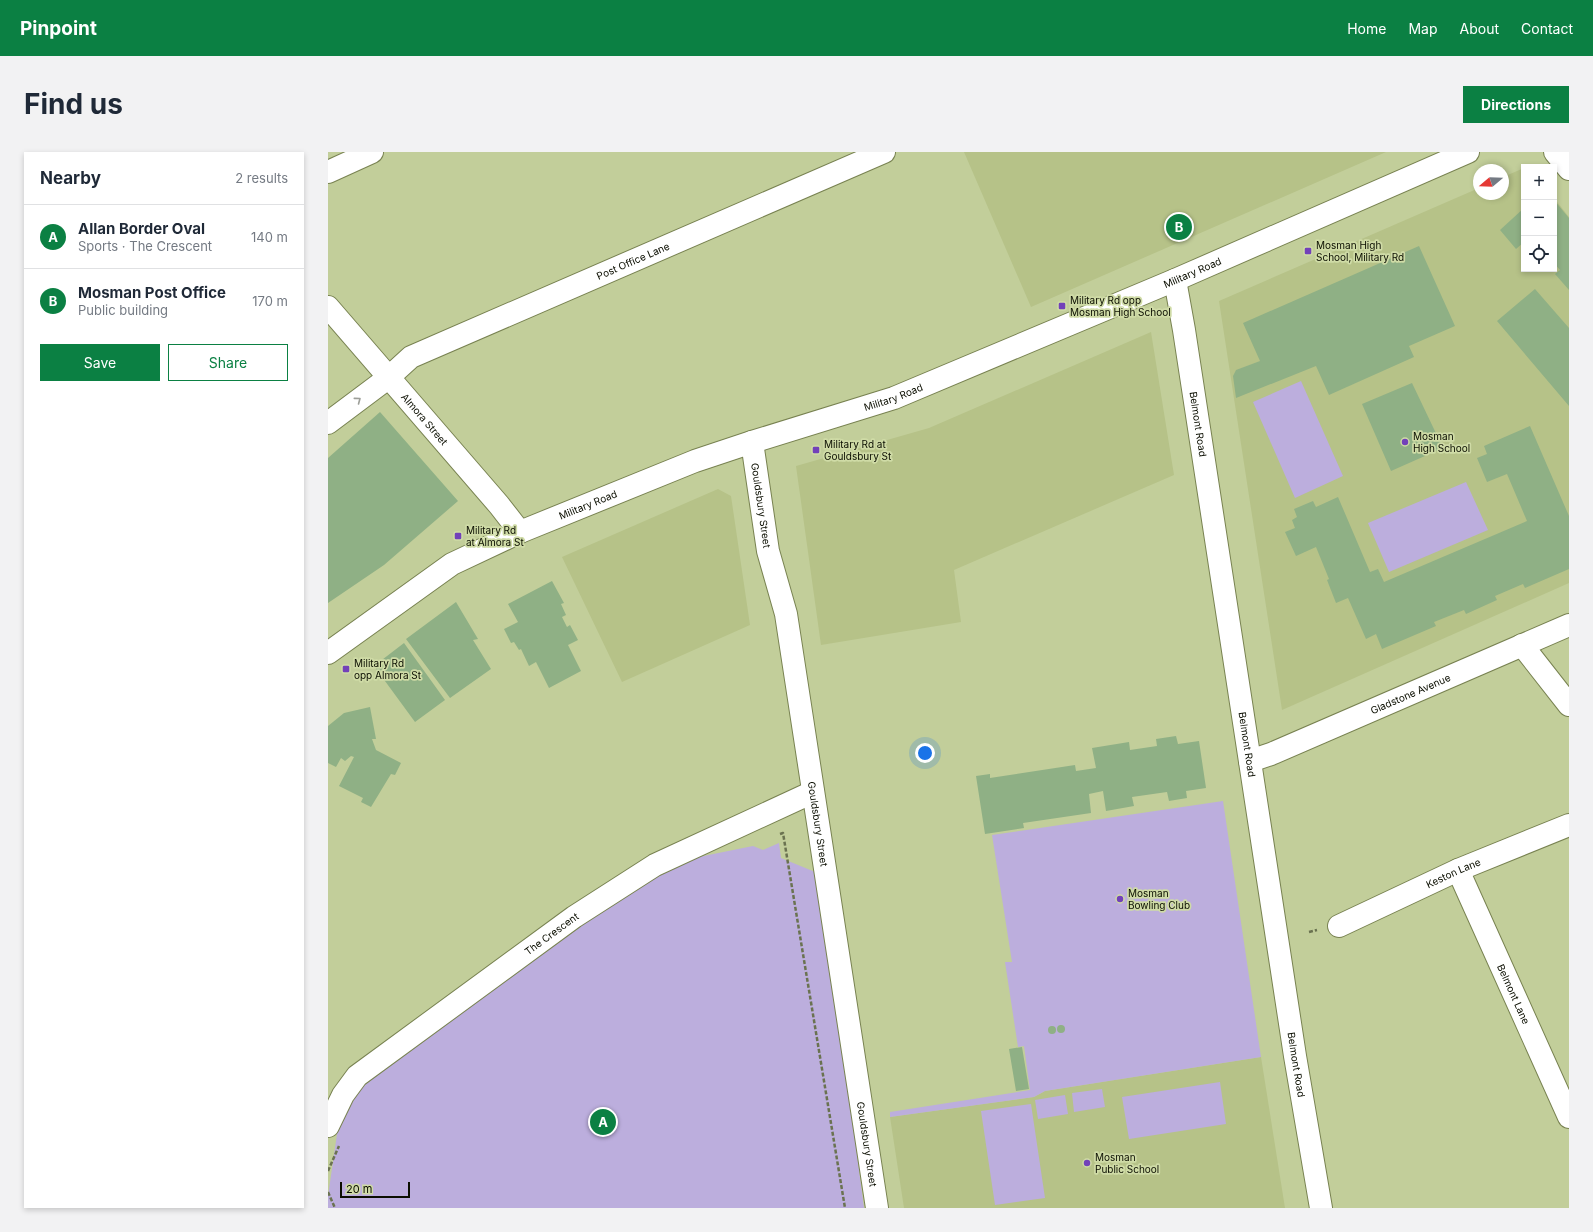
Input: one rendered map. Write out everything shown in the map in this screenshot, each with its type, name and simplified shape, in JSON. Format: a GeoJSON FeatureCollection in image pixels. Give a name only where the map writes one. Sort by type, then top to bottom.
{"type":"FeatureCollection","features":[{"type":"Feature","properties":{"kind":"street"},"geometry":{"type":"LineString","coordinates":[[328,172],[372,152]]}},
{"type":"Feature","properties":{"kind":"street","name":"Post Office Lane"},"geometry":{"type":"LineString","coordinates":[[328,423],[388,378],[411,357],[884,152]]}},
{"type":"Feature","properties":{"kind":"street","name":"Military Road"},"geometry":{"type":"LineString","coordinates":[[328,653],[452,564],[520,532],[696,461],[894,398],[1175,280],[1468,152]]}},
{"type":"Feature","properties":{"kind":"street"},"geometry":{"type":"LineString","coordinates":[[1555,152],[1569,169]]}},
{"type":"Feature","properties":{"kind":"street","name":"Belmont Road"},"geometry":{"type":"LineString","coordinates":[[1175,280],[1184,330],[1236,681],[1250,761],[1295,1056],[1321,1208]]}},
{"type":"Feature","properties":{"kind":"street","name":"Almora Street"},"geometry":{"type":"LineString","coordinates":[[328,308],[499,505],[520,532]]}},
{"type":"Feature","properties":{"kind":"street","name":"Gouldsbury Street"},"geometry":{"type":"LineString","coordinates":[[752,442],[768,551],[786,614],[876,1208]]}},
{"type":"Feature","properties":{"kind":"street","name":"Gladstone Avenue"},"geometry":{"type":"LineString","coordinates":[[1250,761],[1272,754],[1569,625]]}},
{"type":"Feature","properties":{"kind":"street"},"geometry":{"type":"LineString","coordinates":[[1522,645],[1569,705]]}},
{"type":"Feature","properties":{"kind":"street","name":"The Crescent"},"geometry":{"type":"LineString","coordinates":[[334,1135],[335,1091],[574,917],[655,865],[813,792]]}},
{"type":"Feature","properties":{"kind":"street","name":"Keston Lane"},"geometry":{"type":"LineString","coordinates":[[1339,926],[1458,870],[1569,825]]}},
{"type":"Feature","properties":{"kind":"street","name":"Belmont Lane"},"geometry":{"type":"LineString","coordinates":[[1458,870],[1569,1117]]}},
{"type":"Feature","properties":{"kind":"path"},"geometry":{"type":"LineString","coordinates":[[776,836],[783,833],[845,1208]]}},
{"type":"Feature","properties":{"kind":"path"},"geometry":{"type":"LineString","coordinates":[[328,1171],[334,1135]]}},
{"type":"Feature","properties":{"kind":"path"},"geometry":{"type":"LineString","coordinates":[[328,1192],[335,1208]]}},
{"type":"Feature","properties":{"kind":"shaded area"},"geometry":{"type":"Polygon","coordinates":[[[964,152],[1386,152],[1031,307],[964,152]]]}},
{"type":"Feature","properties":{"kind":"shaded area","name":"Mosman High School"},"geometry":{"type":"Polygon","coordinates":[[[1521,169],[1521,272],[1557,272],[1557,202],[1569,217],[1569,583],[1282,710],[1219,301],[1473,191],[1473,200],[1509,200],[1509,174],[1521,169]]]}},
{"type":"Feature","properties":{"kind":"shaded area"},"geometry":{"type":"Polygon","coordinates":[[[1151,332],[1174,475],[954,570],[961,622],[821,645],[796,466],[929,428],[1151,332]]]}},
{"type":"Feature","properties":{"kind":"shaded area"},"geometry":{"type":"Polygon","coordinates":[[[1301,381],[1343,476],[1295,498],[1253,402],[1301,381]]]}},
{"type":"Feature","properties":{"kind":"shaded area"},"geometry":{"type":"Polygon","coordinates":[[[1466,482],[1488,530],[1389,572],[1368,523],[1466,482]]]}},
{"type":"Feature","properties":{"kind":"shaded area"},"geometry":{"type":"Polygon","coordinates":[[[718,489],[731,496],[750,625],[622,682],[562,557],[718,489]]]}},
{"type":"Feature","properties":{"kind":"shaded area","name":"Mosman Bowling Club"},"geometry":{"type":"Polygon","coordinates":[[[1223,801],[1261,1057],[1045,1091],[1034,1097],[890,1117],[890,1112],[1030,1090],[1024,1046],[1018,1047],[1005,962],[1012,962],[992,835],[1223,801]]]}},
{"type":"Feature","properties":{"kind":"shaded area"},"geometry":{"type":"Polygon","coordinates":[[[779,843],[781,858],[820,874],[864,1208],[328,1208],[328,1196],[345,1079],[654,866],[753,846],[763,850],[779,843]]]}},
{"type":"Feature","properties":{"kind":"shaded area","name":"Mosman Public School"},"geometry":{"type":"Polygon","coordinates":[[[1261,1057],[1285,1208],[904,1208],[890,1117],[1034,1097],[1045,1091],[1261,1057]]]}},
{"type":"Feature","properties":{"kind":"shaded area"},"geometry":{"type":"Polygon","coordinates":[[[1220,1082],[1226,1124],[1129,1139],[1122,1097],[1220,1082]]]}},
{"type":"Feature","properties":{"kind":"shaded area"},"geometry":{"type":"Polygon","coordinates":[[[1102,1089],[1105,1107],[1074,1112],[1072,1093],[1102,1089]]]}},
{"type":"Feature","properties":{"kind":"shaded area"},"geometry":{"type":"Polygon","coordinates":[[[1065,1095],[1068,1114],[1038,1119],[1035,1100],[1065,1095]]]}},
{"type":"Feature","properties":{"kind":"shaded area"},"geometry":{"type":"Polygon","coordinates":[[[1031,1104],[1045,1198],[995,1205],[981,1111],[1031,1104]]]}},
{"type":"Feature","properties":{"kind":"building"},"geometry":{"type":"Polygon","coordinates":[[[1557,204],[1569,218],[1569,290],[1555,274],[1560,270],[1557,266],[1557,204]]]}},
{"type":"Feature","properties":{"kind":"building"},"geometry":{"type":"Polygon","coordinates":[[[1521,211],[1521,245],[1516,249],[1500,230],[1521,211]]]}},
{"type":"Feature","properties":{"kind":"building"},"geometry":{"type":"Polygon","coordinates":[[[1419,246],[1455,326],[1409,346],[1414,357],[1329,395],[1316,366],[1236,398],[1233,376],[1236,370],[1260,361],[1243,323],[1419,246]]]}},
{"type":"Feature","properties":{"kind":"building"},"geometry":{"type":"Polygon","coordinates":[[[1535,289],[1569,328],[1569,406],[1497,321],[1535,289]]]}},
{"type":"Feature","properties":{"kind":"building"},"geometry":{"type":"Polygon","coordinates":[[[1412,383],[1443,448],[1391,471],[1362,404],[1412,383]]]}},
{"type":"Feature","properties":{"kind":"building"},"geometry":{"type":"Polygon","coordinates":[[[380,412],[458,501],[384,565],[328,603],[328,458],[380,412]]]}},
{"type":"Feature","properties":{"kind":"building"},"geometry":{"type":"Polygon","coordinates":[[[1530,426],[1569,516],[1569,569],[1525,588],[1523,584],[1495,596],[1497,600],[1466,614],[1464,610],[1434,622],[1436,626],[1382,649],[1376,634],[1366,639],[1348,598],[1336,603],[1327,580],[1329,579],[1316,547],[1296,556],[1285,532],[1295,528],[1292,520],[1297,517],[1294,509],[1313,501],[1316,507],[1338,497],[1370,572],[1378,569],[1384,582],[1527,521],[1507,474],[1487,482],[1477,458],[1487,454],[1484,446],[1530,426]]]}},
{"type":"Feature","properties":{"kind":"building"},"geometry":{"type":"Polygon","coordinates":[[[552,581],[564,603],[561,604],[566,615],[562,617],[567,627],[570,625],[578,640],[568,645],[581,671],[549,688],[536,662],[529,666],[521,649],[519,650],[514,642],[511,643],[504,629],[518,622],[508,604],[552,581]]]}},
{"type":"Feature","properties":{"kind":"building"},"geometry":{"type":"Polygon","coordinates":[[[456,602],[478,639],[473,640],[491,669],[450,698],[406,639],[456,602]]]}},
{"type":"Feature","properties":{"kind":"building"},"geometry":{"type":"Polygon","coordinates":[[[404,643],[445,700],[415,722],[374,666],[404,643]]]}},
{"type":"Feature","properties":{"kind":"building"},"geometry":{"type":"Polygon","coordinates":[[[370,707],[376,739],[372,739],[376,750],[401,763],[395,775],[391,774],[371,807],[361,802],[363,798],[339,786],[354,757],[351,756],[345,761],[341,758],[336,767],[328,763],[328,726],[344,713],[370,707]]]}},
{"type":"Feature","properties":{"kind":"building"},"geometry":{"type":"Polygon","coordinates":[[[1176,736],[1178,744],[1199,741],[1206,788],[1186,791],[1187,798],[1169,801],[1167,792],[1132,797],[1134,806],[1106,811],[1103,791],[1089,794],[1091,813],[1023,823],[1024,828],[985,834],[976,776],[990,774],[990,778],[1075,765],[1076,771],[1096,768],[1092,748],[1129,742],[1130,750],[1157,746],[1156,739],[1176,736]]]}},
{"type":"Feature","properties":{"kind":"building"},"geometry":{"type":"Polygon","coordinates":[[[1059,1025],[1063,1025],[1065,1029],[1063,1033],[1059,1033],[1057,1031],[1057,1027],[1059,1025]]]}},
{"type":"Feature","properties":{"kind":"building"},"geometry":{"type":"Polygon","coordinates":[[[1050,1026],[1054,1026],[1056,1030],[1054,1034],[1050,1034],[1048,1032],[1048,1028],[1050,1026]]]}},
{"type":"Feature","properties":{"kind":"building"},"geometry":{"type":"Polygon","coordinates":[[[1022,1047],[1029,1089],[1016,1091],[1009,1049],[1022,1047]]]}},
{"type":"Feature","properties":{"kind":"place","name":"Mosman Post Office"},"geometry":{"type":"Point","coordinates":[1179,227]}},
{"type":"Feature","properties":{"kind":"place","name":"Mosman High School, Military Rd"},"geometry":{"type":"Point","coordinates":[1308,251]}},
{"type":"Feature","properties":{"kind":"place","name":"Military Rd opp Mosman High School"},"geometry":{"type":"Point","coordinates":[1062,306]}},
{"type":"Feature","properties":{"kind":"place","name":"Mosman High School"},"geometry":{"type":"Point","coordinates":[1405,442]}},
{"type":"Feature","properties":{"kind":"place","name":"Military Rd at Gouldsbury St"},"geometry":{"type":"Point","coordinates":[816,450]}},
{"type":"Feature","properties":{"kind":"place","name":"Military Rd at Almora St"},"geometry":{"type":"Point","coordinates":[458,536]}},
{"type":"Feature","properties":{"kind":"place","name":"Military Rd opp Almora St"},"geometry":{"type":"Point","coordinates":[346,669]}},
{"type":"Feature","properties":{"kind":"place","name":"Mosman Bowling Club"},"geometry":{"type":"Point","coordinates":[1120,899]}},
{"type":"Feature","properties":{"kind":"place","name":"Allan Border Oval"},"geometry":{"type":"Point","coordinates":[603,1122]}},
{"type":"Feature","properties":{"kind":"place","name":"Mosman Public School"},"geometry":{"type":"Point","coordinates":[1087,1163]}}]}
